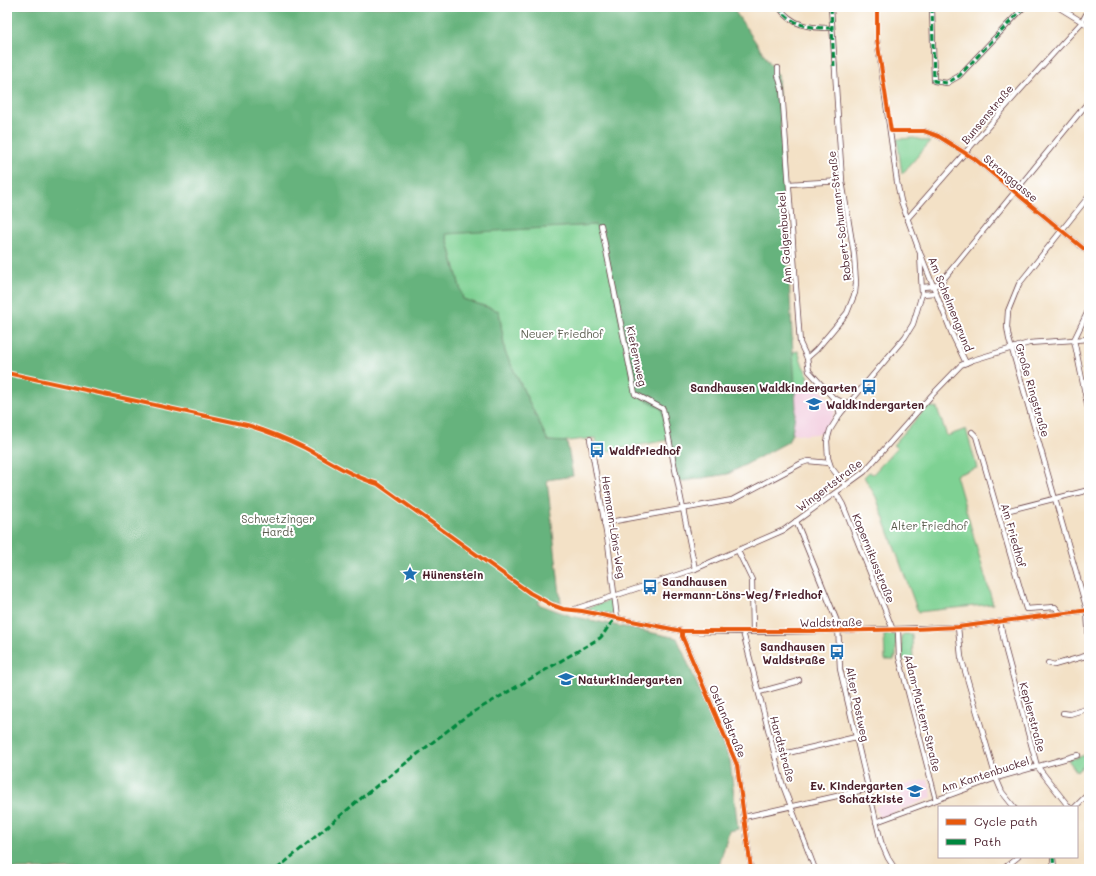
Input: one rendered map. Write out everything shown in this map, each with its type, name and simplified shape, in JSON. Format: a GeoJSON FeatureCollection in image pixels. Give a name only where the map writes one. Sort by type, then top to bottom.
{"type":"FeatureCollection","features":[{"type":"Feature","properties":{"kind":"street"},"geometry":{"type":"LineString","coordinates":[[779,7],[788,18],[799,24],[814,28],[831,28]]}},
{"type":"Feature","properties":{"kind":"street","name":"Robert-Schuman-Straße"},"geometry":{"type":"LineString","coordinates":[[807,358],[816,350],[847,313],[855,292],[856,268],[842,181],[831,28],[831,7]]}},
{"type":"Feature","properties":{"kind":"street"},"geometry":{"type":"LineString","coordinates":[[846,486],[829,463],[827,447],[828,435],[832,425],[840,414],[905,337],[913,324],[922,294],[920,253],[897,182],[877,39],[876,7]]}},
{"type":"Feature","properties":{"kind":"street"},"geometry":{"type":"LineString","coordinates":[[932,7],[934,81],[947,83],[959,76],[1024,7]]}},
{"type":"Feature","properties":{"kind":"street"},"geometry":{"type":"LineString","coordinates":[[1058,7],[1089,26]]}},
{"type":"Feature","properties":{"kind":"street","name":"Bunsenstraße"},"geometry":{"type":"LineString","coordinates":[[908,219],[1021,89],[1082,22],[1089,9]]}},
{"type":"Feature","properties":{"kind":"street","name":"Am Galgenbuckel"},"geometry":{"type":"LineString","coordinates":[[778,68],[778,75],[782,89],[800,343],[807,358],[807,364],[812,375],[832,397],[838,406],[840,414]]}},
{"type":"Feature","properties":{"kind":"street"},"geometry":{"type":"LineString","coordinates":[[922,287],[934,286],[942,280],[1089,100]]}},
{"type":"Feature","properties":{"kind":"street","name":"Stranggasse"},"geometry":{"type":"LineString","coordinates":[[891,131],[924,131],[938,136],[966,154],[1089,253]]}},
{"type":"Feature","properties":{"kind":"street"},"geometry":{"type":"LineString","coordinates":[[789,184],[842,181]]}},
{"type":"Feature","properties":{"kind":"street","name":"Große Ringstraße"},"geometry":{"type":"LineString","coordinates":[[1089,196],[1019,284],[1010,303],[1007,327],[1088,610],[1089,646]]}},
{"type":"Feature","properties":{"kind":"street","name":"Kiefernweg"},"geometry":{"type":"LineString","coordinates":[[601,225],[636,394],[663,409],[695,569]]}},
{"type":"Feature","properties":{"kind":"street","name":"Am Schelmengrund"},"geometry":{"type":"LineString","coordinates":[[920,253],[952,334],[966,363]]}},
{"type":"Feature","properties":{"kind":"street"},"geometry":{"type":"LineString","coordinates":[[922,294],[936,293]]}},
{"type":"Feature","properties":{"kind":"street"},"geometry":{"type":"LineString","coordinates":[[1089,308],[1074,340],[1089,413]]}},
{"type":"Feature","properties":{"kind":"street","name":"Wingertstraße"},"geometry":{"type":"LineString","coordinates":[[575,610],[695,569],[784,530],[864,472],[950,375],[966,363],[1028,343],[1089,340]]}},
{"type":"Feature","properties":{"kind":"street"},"geometry":{"type":"LineString","coordinates":[[832,397],[842,402],[851,402]]}},
{"type":"Feature","properties":{"kind":"street","name":"Am Friedhof"},"geometry":{"type":"LineString","coordinates":[[972,432],[976,436],[1026,608],[1055,607],[1060,614]]}},
{"type":"Feature","properties":{"kind":"street","name":"Hermann-Löns-Weg"},"geometry":{"type":"LineString","coordinates":[[590,439],[604,522],[616,618]]}},
{"type":"Feature","properties":{"kind":"street"},"geometry":{"type":"LineString","coordinates":[[604,522],[682,507],[732,500],[802,463],[808,461],[829,463]]}},
{"type":"Feature","properties":{"kind":"street"},"geometry":{"type":"LineString","coordinates":[[998,513],[1089,490]]}},
{"type":"Feature","properties":{"kind":"street","name":"Kopernikusstraße"},"geometry":{"type":"LineString","coordinates":[[836,493],[843,504],[896,630]]}},
{"type":"Feature","properties":{"kind":"street","name":"Alter Postweg"},"geometry":{"type":"LineString","coordinates":[[796,521],[838,624],[840,669],[881,842],[895,869]]}},
{"type":"Feature","properties":{"kind":"street"},"geometry":{"type":"LineString","coordinates":[[738,551],[752,580],[753,632]]}},
{"type":"Feature","properties":{"kind":"street","name":"Waldstraße"},"geometry":{"type":"LineString","coordinates":[[575,610],[682,631],[753,632],[896,630],[958,626],[1088,610]]}},
{"type":"Feature","properties":{"kind":"street","name":"Keplerstraße"},"geometry":{"type":"LineString","coordinates":[[1000,622],[1006,651],[1037,766],[1068,806]]}},
{"type":"Feature","properties":{"kind":"street"},"geometry":{"type":"LineString","coordinates":[[958,626],[961,657],[996,778],[1002,792],[1013,806]]}},
{"type":"Feature","properties":{"kind":"street","name":"Adam-Mattern-Straße"},"geometry":{"type":"LineString","coordinates":[[896,630],[899,657],[936,800]]}},
{"type":"Feature","properties":{"kind":"street","name":"Ostlandstraße"},"geometry":{"type":"LineString","coordinates":[[682,631],[682,636],[735,758],[739,772],[750,869]]}},
{"type":"Feature","properties":{"kind":"street","name":"Hardtstraße"},"geometry":{"type":"LineString","coordinates":[[743,632],[775,756],[791,807],[815,869]]}},
{"type":"Feature","properties":{"kind":"street"},"geometry":{"type":"LineString","coordinates":[[1048,663],[1054,665],[1089,655]]}},
{"type":"Feature","properties":{"kind":"street"},"geometry":{"type":"LineString","coordinates":[[759,692],[799,680]]}},
{"type":"Feature","properties":{"kind":"street"},"geometry":{"type":"LineString","coordinates":[[1063,713],[1070,714],[1089,708]]}},
{"type":"Feature","properties":{"kind":"street"},"geometry":{"type":"LineString","coordinates":[[775,756],[856,737]]}},
{"type":"Feature","properties":{"kind":"street","name":"Am Kantenbuckel"},"geometry":{"type":"LineString","coordinates":[[876,822],[996,778],[1078,755]]}},
{"type":"Feature","properties":{"kind":"street"},"geometry":{"type":"LineString","coordinates":[[744,817],[868,789]]}},
{"type":"Feature","properties":{"kind":"street"},"geometry":{"type":"LineString","coordinates":[[1076,806],[1089,793]]}},
{"type":"Feature","properties":{"kind":"street"},"geometry":{"type":"LineString","coordinates":[[1003,869],[1017,858]]}},
{"type":"Feature","properties":{"kind":"street"},"geometry":{"type":"LineString","coordinates":[[1053,858],[1054,869]]}},
{"type":"Feature","properties":{"kind":"shaded area","name":"Waldkindergarten"},"geometry":{"type":"Polygon","coordinates":[[[809,377],[835,406],[835,412],[825,433],[805,435],[792,433],[796,408],[794,388],[812,386],[806,379],[809,377]]]}},
{"type":"Feature","properties":{"kind":"shaded area","name":"Ev. Kindergarten Schatzkiste"},"geometry":{"type":"Polygon","coordinates":[[[928,779],[932,796],[931,798],[880,818],[878,816],[875,806],[901,800],[898,787],[928,779]]]}},
{"type":"Feature","properties":{"kind":"green space","name":"Schwetzinger Hardt"},"geometry":{"type":"Polygon","coordinates":[[[7,7],[732,7],[778,75],[796,408],[792,433],[788,442],[728,474],[678,482],[662,409],[635,394],[602,234],[595,225],[446,234],[463,299],[499,311],[505,352],[548,441],[567,442],[573,476],[547,480],[561,603],[541,597],[538,604],[571,616],[677,638],[730,761],[738,829],[729,831],[718,869],[7,869],[7,7]]]}},
{"type":"Feature","properties":{"kind":"green space"},"geometry":{"type":"Polygon","coordinates":[[[914,138],[930,142],[902,174],[897,139],[914,138]]]}},
{"type":"Feature","properties":{"kind":"green space","name":"Neuer Friedhof"},"geometry":{"type":"Polygon","coordinates":[[[595,225],[602,234],[662,409],[668,440],[598,453],[596,438],[559,442],[548,441],[505,352],[499,311],[463,299],[446,233],[595,225]]]}},
{"type":"Feature","properties":{"kind":"green space"},"geometry":{"type":"Polygon","coordinates":[[[798,351],[803,366],[809,377],[806,379],[812,386],[794,388],[793,352],[798,351]]]}},
{"type":"Feature","properties":{"kind":"green space","name":"Alter Friedhof"},"geometry":{"type":"Polygon","coordinates":[[[928,406],[937,408],[947,436],[966,429],[977,468],[956,475],[993,604],[918,612],[876,497],[864,477],[869,472],[873,474],[897,448],[893,445],[928,406]]]}},
{"type":"Feature","properties":{"kind":"green space"},"geometry":{"type":"Polygon","coordinates":[[[608,601],[612,602],[613,612],[611,615],[583,609],[608,601]]]}},
{"type":"Feature","properties":{"kind":"green space"},"geometry":{"type":"Polygon","coordinates":[[[893,634],[896,636],[896,657],[894,657],[894,660],[885,660],[884,635],[893,634]]]}},
{"type":"Feature","properties":{"kind":"green space"},"geometry":{"type":"Polygon","coordinates":[[[904,634],[912,634],[913,659],[903,660],[901,636],[904,634]]]}},
{"type":"Feature","properties":{"kind":"green space"},"geometry":{"type":"Polygon","coordinates":[[[1089,754],[1089,760],[1077,772],[1068,760],[1089,754]]]}},
{"type":"Feature","properties":{"kind":"marked path"},"geometry":{"type":"LineString","coordinates":[[779,7],[790,18],[802,25],[831,28]]}},
{"type":"Feature","properties":{"kind":"marked path"},"geometry":{"type":"LineString","coordinates":[[831,7],[834,66]]}},
{"type":"Feature","properties":{"kind":"marked path"},"geometry":{"type":"LineString","coordinates":[[932,7],[934,81],[947,83],[959,76],[1024,7]]}},
{"type":"Feature","properties":{"kind":"marked path"},"geometry":{"type":"LineString","coordinates":[[277,869],[365,795],[465,717],[600,638],[612,622],[617,618]]}},
{"type":"Feature","properties":{"kind":"marked path"},"geometry":{"type":"LineString","coordinates":[[1053,858],[1054,869]]}},
{"type":"Feature","properties":{"kind":"cycle path"},"geometry":{"type":"LineString","coordinates":[[877,7],[877,39],[891,131],[924,131],[938,136],[976,160],[1089,253]]}},
{"type":"Feature","properties":{"kind":"cycle path"},"geometry":{"type":"LineString","coordinates":[[7,373],[247,425],[284,438],[349,473],[378,484],[530,593],[563,609],[582,611],[682,631],[826,631],[958,627],[1089,610]]}},
{"type":"Feature","properties":{"kind":"cycle path"},"geometry":{"type":"LineString","coordinates":[[682,631],[682,636],[737,765],[751,869]]}},
{"type":"Feature","properties":{"kind":"place","name":"Sandhausen Waldkindergarten"},"geometry":{"type":"Point","coordinates":[869,387]}},
{"type":"Feature","properties":{"kind":"place","name":"Waldkindergarten"},"geometry":{"type":"Point","coordinates":[814,404]}},
{"type":"Feature","properties":{"kind":"place","name":"Waldfriedhof"},"geometry":{"type":"Point","coordinates":[597,450]}},
{"type":"Feature","properties":{"kind":"place","name":"Hünenstein"},"geometry":{"type":"Point","coordinates":[410,574]}},
{"type":"Feature","properties":{"kind":"place","name":"Sandhausen Hermann-Löns-Weg/Friedhof"},"geometry":{"type":"Point","coordinates":[650,587]}},
{"type":"Feature","properties":{"kind":"place","name":"Sandhausen Waldstraße"},"geometry":{"type":"Point","coordinates":[837,652]}},
{"type":"Feature","properties":{"kind":"place","name":"Naturkindergarten"},"geometry":{"type":"Point","coordinates":[566,679]}},
{"type":"Feature","properties":{"kind":"place","name":"Ev. Kindergarten Schatzkiste"},"geometry":{"type":"Point","coordinates":[915,791]}}]}
